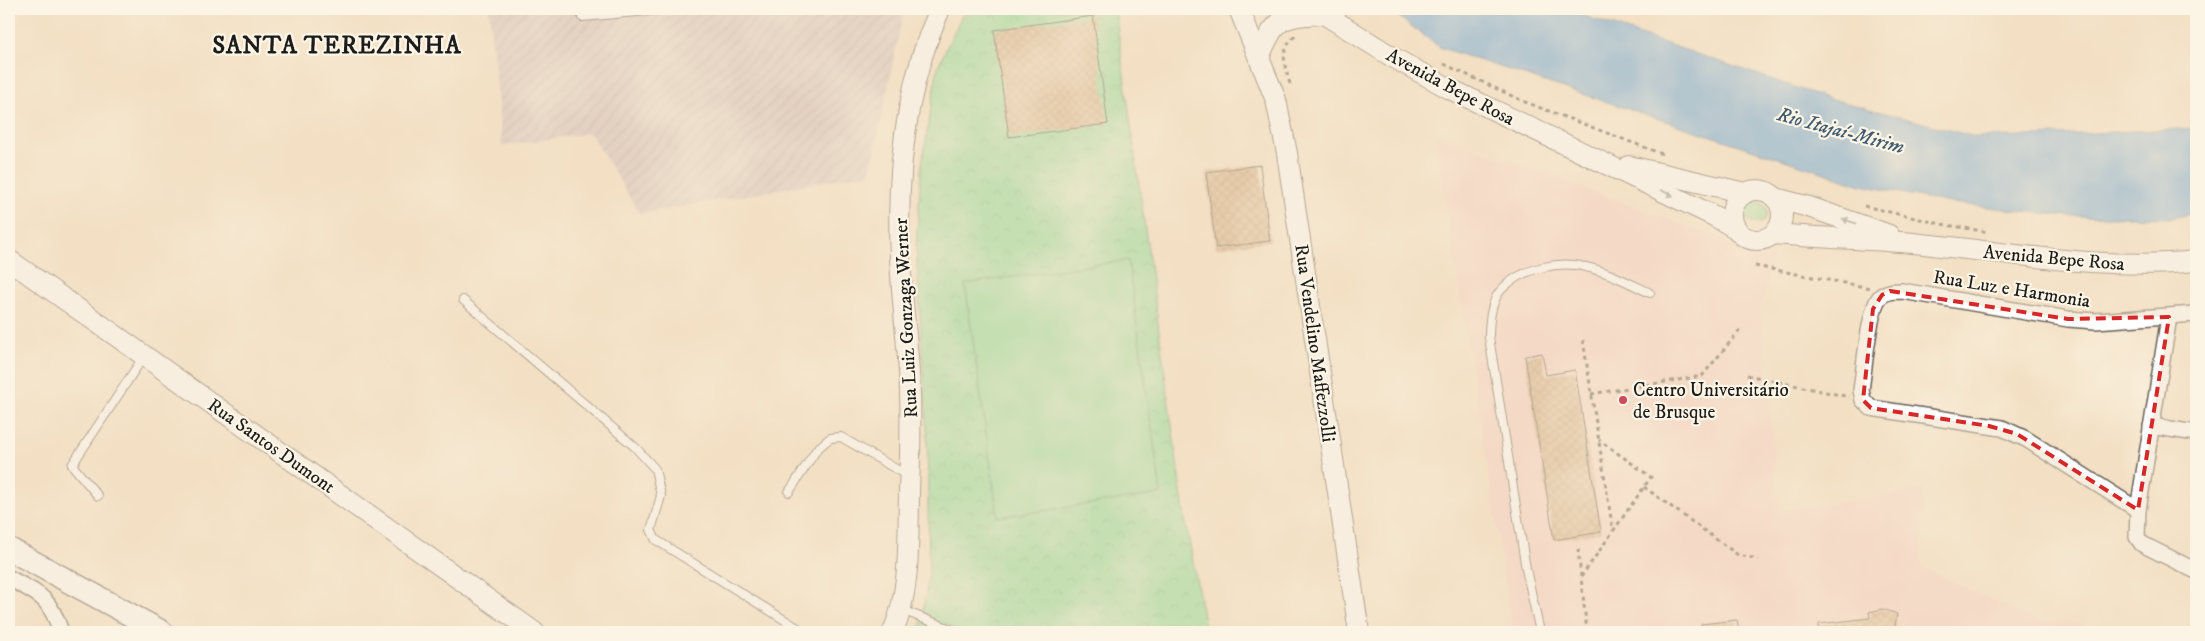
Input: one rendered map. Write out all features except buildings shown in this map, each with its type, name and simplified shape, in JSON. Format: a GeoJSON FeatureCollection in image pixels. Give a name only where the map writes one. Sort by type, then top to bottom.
{"type":"FeatureCollection","features":[{"type":"Feature","properties":{"kind":"main road","name":"Rua Luiz Gonzaga Werner"},"geometry":{"type":"LineString","coordinates":[[893,632],[900,609],[907,567],[910,477],[910,398],[900,275],[900,193],[904,144],[913,86],[923,51],[940,9]]}},
{"type":"Feature","properties":{"kind":"main road","name":"Rua Vendelino Maffezzolli"},"geometry":{"type":"LineString","coordinates":[[1239,9],[1276,100],[1287,153],[1359,632]]}},
{"type":"Feature","properties":{"kind":"main road"},"geometry":{"type":"LineString","coordinates":[[1259,58],[1268,34],[1276,24],[1287,18],[1319,11]]}},
{"type":"Feature","properties":{"kind":"main road","name":"Avenida Bepe Rosa"},"geometry":{"type":"LineString","coordinates":[[1319,11],[1394,58],[1450,89],[1736,228]]}},
{"type":"Feature","properties":{"kind":"main road","name":"Avenida Bepe Rosa"},"geometry":{"type":"LineString","coordinates":[[1591,157],[1744,193]]}},
{"type":"Feature","properties":{"kind":"main road"},"geometry":{"type":"LineString","coordinates":[[1761,191],[1775,198],[1780,207],[1782,217],[1780,226],[1774,234],[1761,240],[1751,240],[1742,236],[1733,222],[1735,203],[1744,193],[1761,191]]}},
{"type":"Feature","properties":{"kind":"main road","name":"Avenida Bepe Rosa"},"geometry":{"type":"LineString","coordinates":[[1775,198],[1809,207],[1912,243]]}},
{"type":"Feature","properties":{"kind":"main road","name":"Avenida Bepe Rosa"},"geometry":{"type":"LineString","coordinates":[[1774,234],[1912,243],[2071,260],[2132,263],[2196,261]]}},
{"type":"Feature","properties":{"kind":"main road","name":"Rua Santos Dumont"},"geometry":{"type":"LineString","coordinates":[[9,260],[534,632]]}},
{"type":"Feature","properties":{"kind":"main road"},"geometry":{"type":"LineString","coordinates":[[9,549],[162,632]]}},
{"type":"Feature","properties":{"kind":"street","name":"Rua Luz e Harmonia"},"geometry":{"type":"LineString","coordinates":[[1886,293],[1902,291],[2068,319],[2095,321],[2196,314]]}},
{"type":"Feature","properties":{"kind":"street"},"geometry":{"type":"LineString","coordinates":[[1886,293],[1873,309],[1861,390],[1863,400],[1871,408],[1990,426],[2017,434],[2138,510]]}},
{"type":"Feature","properties":{"kind":"street"},"geometry":{"type":"LineString","coordinates":[[2169,317],[2138,510],[2137,537],[2142,544],[2196,571]]}},
{"type":"Feature","properties":{"kind":"street"},"geometry":{"type":"LineString","coordinates":[[2152,426],[2196,433]]}},
{"type":"Feature","properties":{"kind":"street"},"geometry":{"type":"LineString","coordinates":[[9,578],[36,593],[50,605],[61,632]]}},
{"type":"Feature","properties":{"kind":"lane"},"geometry":{"type":"LineString","coordinates":[[582,17],[670,9]]}},
{"type":"Feature","properties":{"kind":"lane"},"geometry":{"type":"LineString","coordinates":[[1540,632],[1526,570],[1489,337],[1490,320],[1494,305],[1502,288],[1510,283],[1533,269],[1559,265],[1584,266],[1611,274],[1650,293]]}},
{"type":"Feature","properties":{"kind":"lane"},"geometry":{"type":"LineString","coordinates":[[463,300],[635,447],[655,469],[661,496],[651,530],[656,540],[804,632]]}},
{"type":"Feature","properties":{"kind":"lane"},"geometry":{"type":"LineString","coordinates":[[98,496],[72,465],[144,356]]}},
{"type":"Feature","properties":{"kind":"lane"},"geometry":{"type":"LineString","coordinates":[[789,492],[817,449],[830,438],[841,437],[910,477]]}},
{"type":"Feature","properties":{"kind":"lane"},"geometry":{"type":"LineString","coordinates":[[900,609],[958,632]]}},
{"type":"Feature","properties":{"kind":"path"},"geometry":{"type":"LineString","coordinates":[[1291,90],[1284,60],[1287,43],[1298,33]]}},
{"type":"Feature","properties":{"kind":"path"},"geometry":{"type":"LineString","coordinates":[[1438,61],[1525,102],[1666,156]]}},
{"type":"Feature","properties":{"kind":"path"},"geometry":{"type":"LineString","coordinates":[[1856,204],[1940,224],[1994,233]]}},
{"type":"Feature","properties":{"kind":"path"},"geometry":{"type":"LineString","coordinates":[[1755,266],[1886,293]]}},
{"type":"Feature","properties":{"kind":"path"},"geometry":{"type":"LineString","coordinates":[[1591,394],[1702,376],[1741,329]]}},
{"type":"Feature","properties":{"kind":"path"},"geometry":{"type":"LineString","coordinates":[[1583,340],[1614,531]]}},
{"type":"Feature","properties":{"kind":"path"},"geometry":{"type":"LineString","coordinates":[[1747,375],[1863,400]]}},
{"type":"Feature","properties":{"kind":"path"},"geometry":{"type":"LineString","coordinates":[[1582,577],[1651,477],[1599,440]]}},
{"type":"Feature","properties":{"kind":"path"},"geometry":{"type":"LineString","coordinates":[[1644,487],[1738,555],[1758,559]]}},
{"type":"Feature","properties":{"kind":"path"},"geometry":{"type":"LineString","coordinates":[[1578,549],[1587,632]]}},
{"type":"Feature","properties":{"kind":"highlighted area"},"geometry":{"type":"Polygon","coordinates":[[[1890,291],[2068,319],[2169,317],[2138,510],[2017,434],[1989,426],[1884,411],[1871,408],[1863,400],[1873,309],[1882,295],[1890,291]]]}},
{"type":"Feature","properties":{"kind":"shaded area"},"geometry":{"type":"Polygon","coordinates":[[[489,9],[904,9],[870,173],[640,214],[590,133],[502,146],[489,9]]]}},
{"type":"Feature","properties":{"kind":"shaded area","name":"Centro Universitário de Brusque"},"geometry":{"type":"Polygon","coordinates":[[[1435,134],[1772,257],[1761,310],[1779,512],[1923,490],[1921,566],[2038,622],[2084,623],[2085,632],[1513,632],[1435,134]]]}},
{"type":"Feature","properties":{"kind":"green space"},"geometry":{"type":"Polygon","coordinates":[[[979,9],[1115,9],[1184,513],[1206,632],[917,632],[921,624],[929,572],[927,432],[916,247],[921,169],[938,66],[962,15],[979,9]]]}},
{"type":"Feature","properties":{"kind":"green space"},"geometry":{"type":"Polygon","coordinates":[[[1756,202],[1764,205],[1767,213],[1764,221],[1756,224],[1748,221],[1745,213],[1748,205],[1756,202]]]}},
{"type":"Feature","properties":{"kind":"green space"},"geometry":{"type":"Polygon","coordinates":[[[1128,260],[1161,494],[998,517],[965,284],[1128,260]]]}},
{"type":"Feature","properties":{"kind":"water","name":"Rio Itajaí-Mirim"},"geometry":{"type":"Polygon","coordinates":[[[1388,9],[1564,9],[1821,96],[1976,137],[2196,128],[2196,213],[2172,218],[2068,216],[1950,203],[1861,185],[1441,48],[1388,9]]]}},
{"type":"Feature","properties":{"kind":"place","name":"Centro Universitário de Brusque"},"geometry":{"type":"Point","coordinates":[1623,400]}},
{"type":"Feature","properties":{"kind":"district","name":"SANTA TEREZINHA"},"geometry":{"type":"Point","coordinates":[337,45]}}]}
